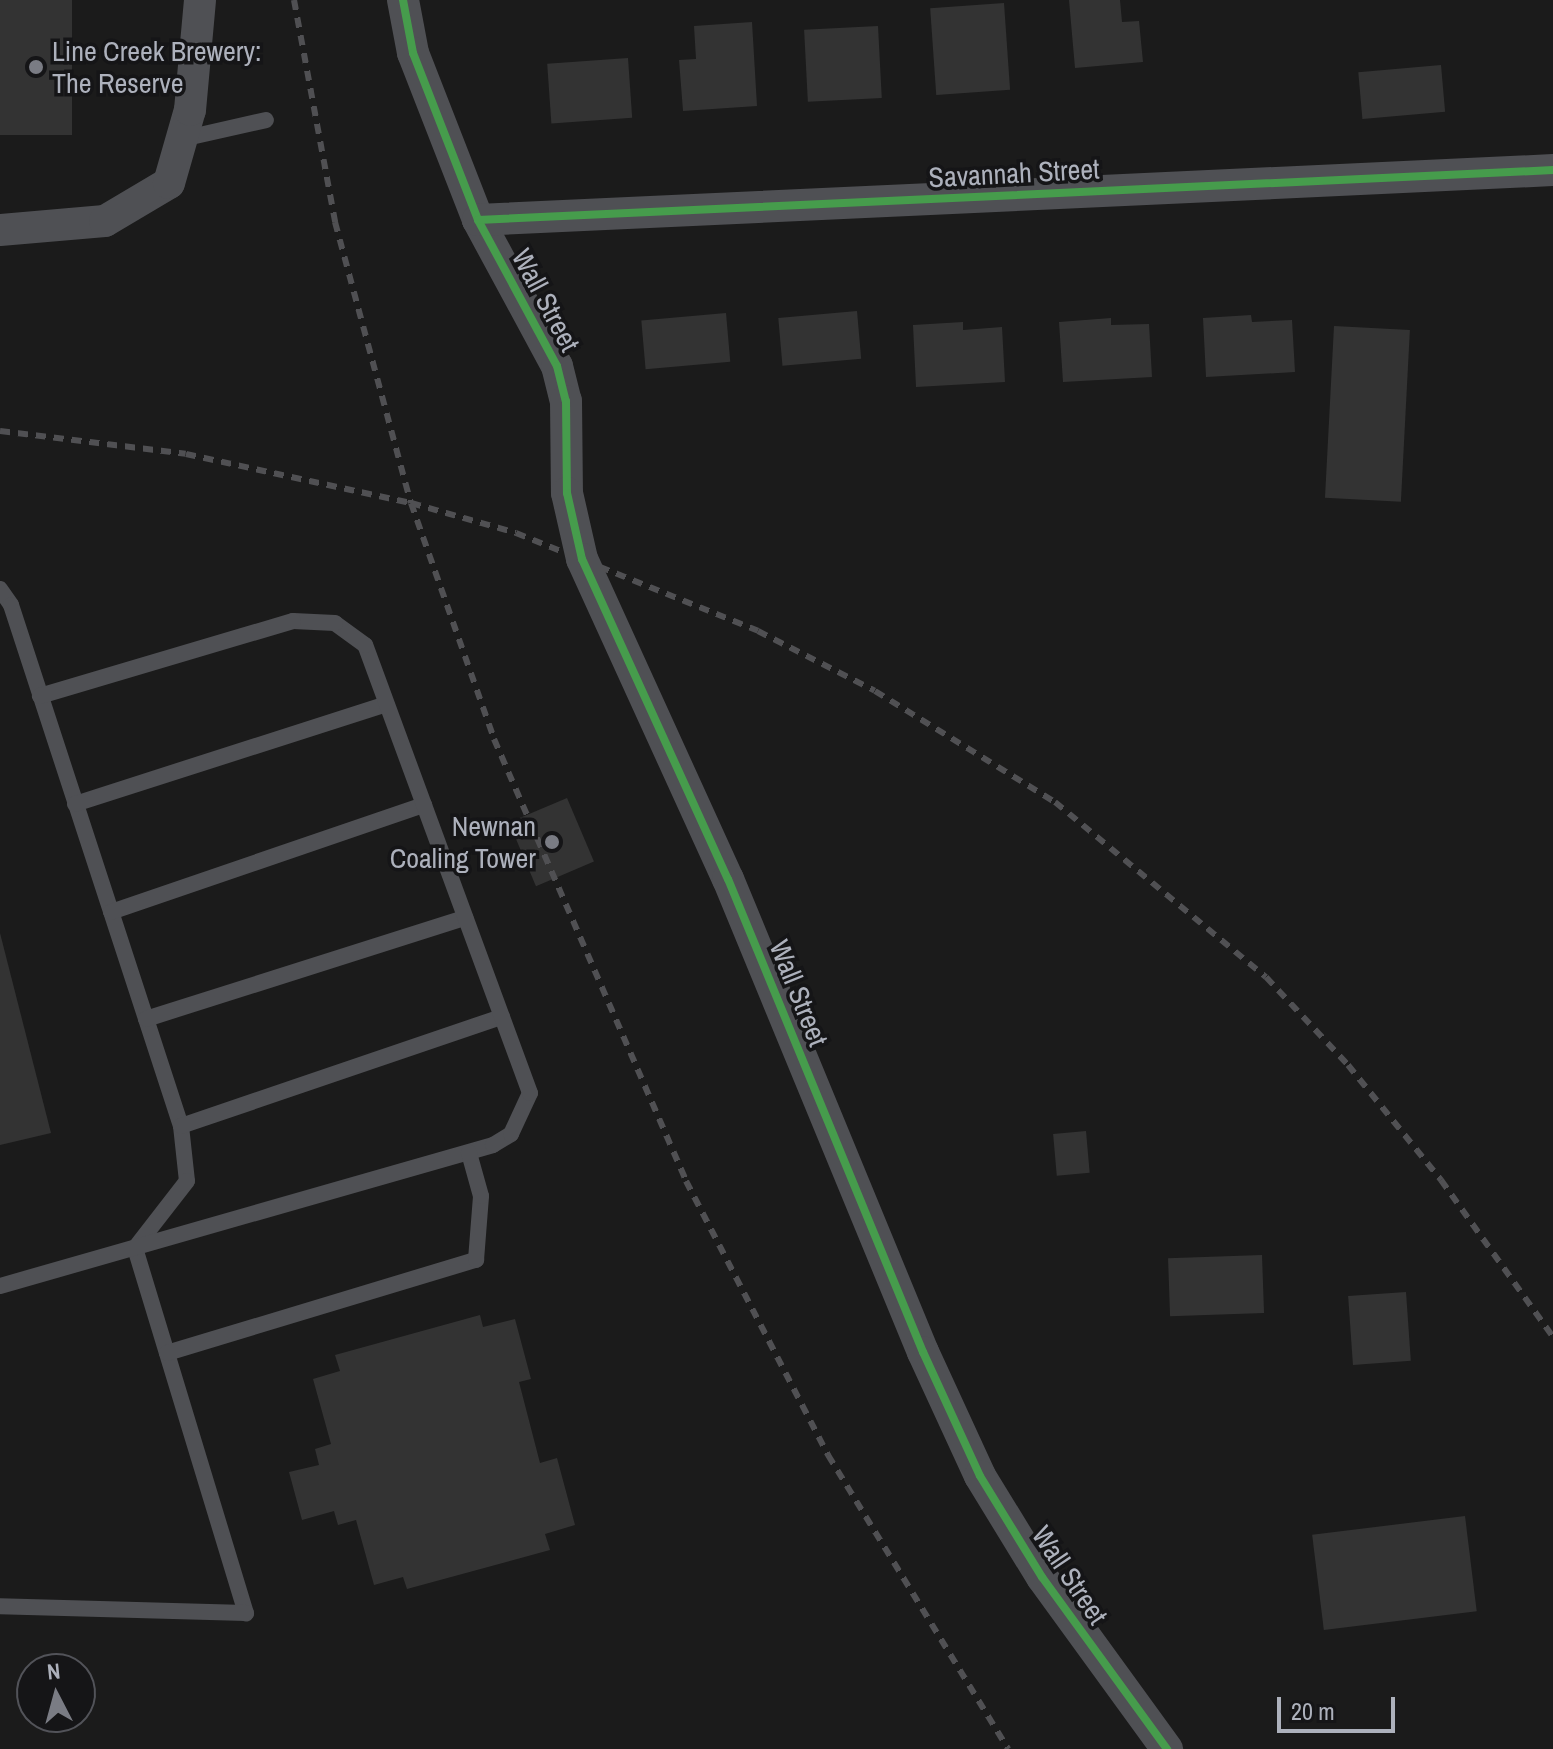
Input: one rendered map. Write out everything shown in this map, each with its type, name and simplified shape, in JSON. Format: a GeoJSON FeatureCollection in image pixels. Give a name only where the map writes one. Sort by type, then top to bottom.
{"type":"FeatureCollection","features":[{"type":"Feature","properties":{"kind":"street"},"geometry":{"type":"LineString","coordinates":[[0,230],[105,221],[169,183],[182,139],[200,0]]}},
{"type":"Feature","properties":{"kind":"street","name":"Wall Street"},"geometry":{"type":"LineString","coordinates":[[403,0],[413,53],[478,220],[557,366],[566,401],[567,493],[582,559],[728,879],[923,1352],[980,1476],[1042,1577],[1167,1749]]}},
{"type":"Feature","properties":{"kind":"street","name":"Savannah Street"},"geometry":{"type":"LineString","coordinates":[[478,220],[1553,170]]}},
{"type":"Feature","properties":{"kind":"lane"},"geometry":{"type":"LineString","coordinates":[[182,139],[266,120]]}},
{"type":"Feature","properties":{"kind":"lane"},"geometry":{"type":"LineString","coordinates":[[0,589],[40,696],[181,1126],[187,1181],[135,1248]]}},
{"type":"Feature","properties":{"kind":"lane"},"geometry":{"type":"LineString","coordinates":[[0,1286],[469,1153],[511,1134],[530,1093],[365,645],[335,623],[293,621],[40,696]]}},
{"type":"Feature","properties":{"kind":"lane"},"geometry":{"type":"LineString","coordinates":[[75,804],[386,704]]}},
{"type":"Feature","properties":{"kind":"lane"},"geometry":{"type":"LineString","coordinates":[[111,912],[424,805]]}},
{"type":"Feature","properties":{"kind":"lane"},"geometry":{"type":"LineString","coordinates":[[146,1019],[465,918]]}},
{"type":"Feature","properties":{"kind":"lane"},"geometry":{"type":"LineString","coordinates":[[181,1126],[502,1017]]}},
{"type":"Feature","properties":{"kind":"lane"},"geometry":{"type":"LineString","coordinates":[[167,1353],[476,1260],[481,1196],[469,1153]]}},
{"type":"Feature","properties":{"kind":"lane"},"geometry":{"type":"LineString","coordinates":[[0,1606],[246,1613],[135,1248]]}},
{"type":"Feature","properties":{"kind":"building","name":"Line Creek Brewery: The Reserve"},"geometry":{"type":"Polygon","coordinates":[[[0,0],[72,0],[72,135],[0,135],[0,0]]]}},
{"type":"Feature","properties":{"kind":"building"},"geometry":{"type":"Polygon","coordinates":[[[1069,0],[1120,0],[1122,22],[1139,21],[1143,62],[1075,68],[1069,0]]]}},
{"type":"Feature","properties":{"kind":"building"},"geometry":{"type":"Polygon","coordinates":[[[1004,3],[1010,90],[936,95],[930,8],[1004,3]]]}},
{"type":"Feature","properties":{"kind":"building"},"geometry":{"type":"Polygon","coordinates":[[[752,22],[757,106],[683,111],[679,60],[696,59],[694,26],[752,22]]]}},
{"type":"Feature","properties":{"kind":"building"},"geometry":{"type":"Polygon","coordinates":[[[878,26],[882,98],[808,102],[804,30],[878,26]]]}},
{"type":"Feature","properties":{"kind":"building"},"geometry":{"type":"Polygon","coordinates":[[[628,58],[632,118],[551,124],[547,64],[628,58]]]}},
{"type":"Feature","properties":{"kind":"building"},"geometry":{"type":"Polygon","coordinates":[[[1441,65],[1445,112],[1362,119],[1358,72],[1441,65]]]}},
{"type":"Feature","properties":{"kind":"building"},"geometry":{"type":"Polygon","coordinates":[[[857,311],[861,359],[782,366],[778,318],[857,311]]]}},
{"type":"Feature","properties":{"kind":"building"},"geometry":{"type":"Polygon","coordinates":[[[726,313],[730,362],[646,369],[641,320],[726,313]]]}},
{"type":"Feature","properties":{"kind":"building"},"geometry":{"type":"Polygon","coordinates":[[[1251,315],[1252,322],[1292,320],[1295,372],[1206,377],[1203,318],[1251,315]]]}},
{"type":"Feature","properties":{"kind":"building"},"geometry":{"type":"Polygon","coordinates":[[[1111,318],[1111,325],[1149,324],[1152,377],[1063,382],[1059,322],[1111,318]]]}},
{"type":"Feature","properties":{"kind":"building"},"geometry":{"type":"Polygon","coordinates":[[[963,322],[963,330],[1002,327],[1005,382],[916,387],[913,325],[963,322]]]}},
{"type":"Feature","properties":{"kind":"building"},"geometry":{"type":"Polygon","coordinates":[[[1334,326],[1410,330],[1401,502],[1325,498],[1334,326]]]}},
{"type":"Feature","properties":{"kind":"building","name":"Newnan Coaling Tower"},"geometry":{"type":"Polygon","coordinates":[[[567,798],[594,862],[536,886],[509,823],[567,798]]]}},
{"type":"Feature","properties":{"kind":"building"},"geometry":{"type":"Polygon","coordinates":[[[0,933],[51,1133],[0,1145],[0,933]]]}},
{"type":"Feature","properties":{"kind":"building"},"geometry":{"type":"Polygon","coordinates":[[[1086,1131],[1090,1173],[1057,1176],[1053,1134],[1086,1131]]]}},
{"type":"Feature","properties":{"kind":"building"},"geometry":{"type":"Polygon","coordinates":[[[1262,1255],[1264,1313],[1170,1316],[1168,1258],[1262,1255]]]}},
{"type":"Feature","properties":{"kind":"building"},"geometry":{"type":"Polygon","coordinates":[[[1406,1292],[1411,1361],[1353,1365],[1348,1296],[1406,1292]]]}},
{"type":"Feature","properties":{"kind":"building"},"geometry":{"type":"Polygon","coordinates":[[[480,1315],[483,1327],[515,1319],[531,1379],[519,1382],[540,1463],[557,1458],[575,1525],[545,1534],[550,1550],[407,1589],[403,1577],[374,1585],[356,1520],[338,1525],[334,1511],[302,1520],[289,1472],[319,1465],[315,1449],[331,1444],[313,1379],[340,1371],[335,1355],[480,1315]]]}},
{"type":"Feature","properties":{"kind":"building"},"geometry":{"type":"Polygon","coordinates":[[[1465,1516],[1477,1611],[1324,1630],[1312,1535],[1465,1516]]]}},
{"type":"Feature","properties":{"kind":"railway"},"geometry":{"type":"LineString","coordinates":[[294,0],[335,222],[411,503],[494,739],[686,1181],[828,1455],[1008,1749]]}},
{"type":"Feature","properties":{"kind":"railway"},"geometry":{"type":"LineString","coordinates":[[0,431],[186,454],[411,503],[516,533],[758,631],[875,691],[1055,802],[1266,977],[1348,1065],[1441,1180],[1553,1337]]}},
{"type":"Feature","properties":{"kind":"cycle path"},"geometry":{"type":"LineString","coordinates":[[403,0],[413,53],[478,220],[557,366],[566,401],[567,493],[582,559],[728,879],[923,1352],[980,1476],[1042,1577],[1167,1749]]}},
{"type":"Feature","properties":{"kind":"cycle path"},"geometry":{"type":"LineString","coordinates":[[478,220],[1553,170]]}},
{"type":"Feature","properties":{"kind":"place","name":"Line Creek Brewery: The Reserve"},"geometry":{"type":"Point","coordinates":[36,67]}},
{"type":"Feature","properties":{"kind":"place","name":"Newnan Coaling Tower"},"geometry":{"type":"Point","coordinates":[552,842]}}]}
